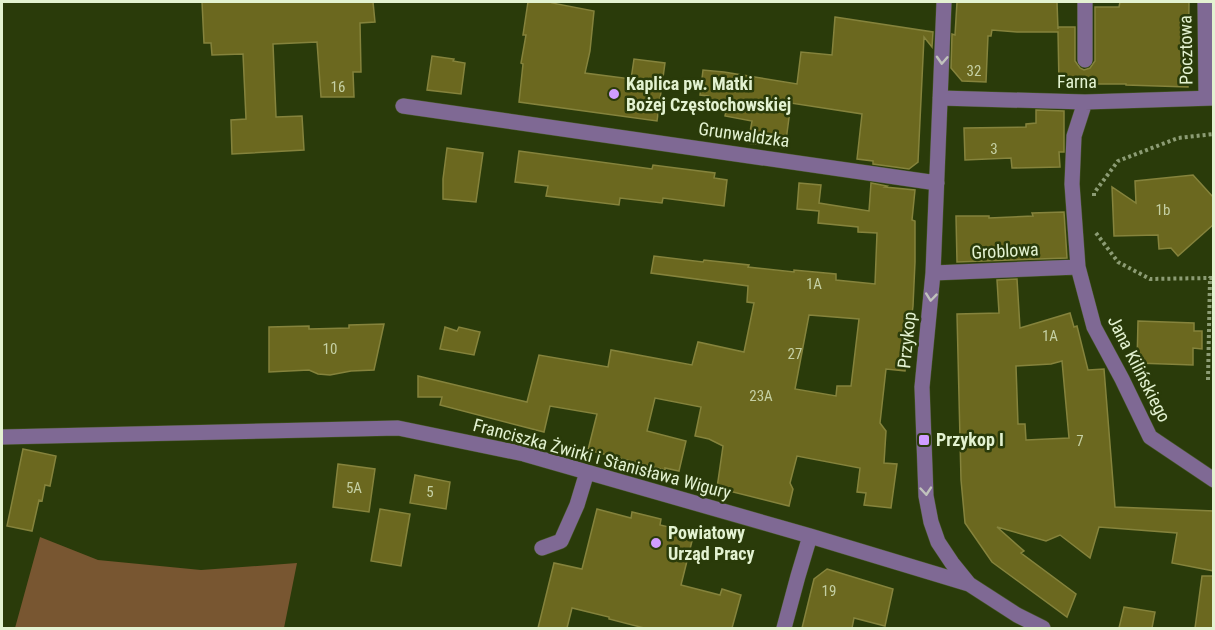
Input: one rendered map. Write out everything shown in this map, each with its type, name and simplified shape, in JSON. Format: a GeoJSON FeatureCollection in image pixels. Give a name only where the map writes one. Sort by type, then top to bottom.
{"type":"FeatureCollection","features":[{"type":"Feature","properties":{"kind":"street","name":"Przykop"},"geometry":{"type":"LineString","coordinates":[[944,2],[933,273],[922,387],[926,496],[938,542],[969,584],[1017,615],[1043,628]]}},
{"type":"Feature","properties":{"kind":"street"},"geometry":{"type":"LineString","coordinates":[[1085,2],[1085,60]]}},
{"type":"Feature","properties":{"kind":"street","name":"Pocztowa"},"geometry":{"type":"LineString","coordinates":[[1205,2],[1210,98]]}},
{"type":"Feature","properties":{"kind":"street","name":"Farna"},"geometry":{"type":"LineString","coordinates":[[940,98],[1085,102],[1210,98]]}},
{"type":"Feature","properties":{"kind":"street","name":"Jana Kilińskiego"},"geometry":{"type":"LineString","coordinates":[[1085,102],[1074,136],[1072,184],[1078,267],[1094,327],[1150,437],[1214,480]]}},
{"type":"Feature","properties":{"kind":"street","name":"Grunwaldzka"},"geometry":{"type":"LineString","coordinates":[[403,106],[937,183]]}},
{"type":"Feature","properties":{"kind":"street","name":"Groblowa"},"geometry":{"type":"LineString","coordinates":[[933,273],[1078,267]]}},
{"type":"Feature","properties":{"kind":"street","name":"Franciszka Żwirki i Stanisława Wigury"},"geometry":{"type":"LineString","coordinates":[[2,437],[398,428],[524,454],[969,584]]}},
{"type":"Feature","properties":{"kind":"street"},"geometry":{"type":"LineString","coordinates":[[542,548],[561,541],[577,505],[587,472]]}},
{"type":"Feature","properties":{"kind":"street"},"geometry":{"type":"LineString","coordinates":[[784,628],[810,536]]}},
{"type":"Feature","properties":{"kind":"path"},"geometry":{"type":"LineString","coordinates":[[1094,203],[1094,193],[1118,161],[1178,138],[1214,134]]}},
{"type":"Feature","properties":{"kind":"path"},"geometry":{"type":"LineString","coordinates":[[1095,232],[1118,262],[1150,279],[1212,278],[1208,380]]}},
{"type":"Feature","properties":{"kind":"shaded area"},"geometry":{"type":"Polygon","coordinates":[[[40,537],[98,560],[201,570],[297,563],[284,628],[15,628],[40,537]]]}},
{"type":"Feature","properties":{"kind":"building"},"geometry":{"type":"Polygon","coordinates":[[[202,2],[373,2],[375,22],[360,23],[361,72],[353,72],[354,97],[321,97],[317,42],[273,44],[276,117],[302,116],[304,150],[232,154],[231,120],[246,119],[243,54],[212,55],[211,43],[204,43],[202,2]]]}},
{"type":"Feature","properties":{"kind":"building"},"geometry":{"type":"Polygon","coordinates":[[[528,2],[552,2],[594,11],[585,73],[631,79],[634,59],[665,63],[657,121],[519,102],[523,64],[521,63],[526,35],[523,35],[528,2]]]}},
{"type":"Feature","properties":{"kind":"building"},"geometry":{"type":"Polygon","coordinates":[[[957,2],[1057,2],[1058,29],[1058,27],[1075,27],[1075,61],[1084,70],[1090,68],[1095,61],[1095,7],[1119,7],[1120,2],[1189,2],[1188,87],[1059,84],[1058,32],[992,30],[991,36],[988,36],[986,82],[962,81],[951,68],[952,34],[955,35],[957,2]]]}},
{"type":"Feature","properties":{"kind":"building"},"geometry":{"type":"Polygon","coordinates":[[[835,17],[933,32],[932,47],[924,37],[918,162],[909,169],[873,164],[873,161],[857,159],[862,114],[791,103],[785,148],[748,143],[752,121],[725,116],[727,105],[707,102],[708,96],[700,95],[703,70],[797,84],[801,52],[832,55],[835,17]]]}},
{"type":"Feature","properties":{"kind":"building"},"geometry":{"type":"Polygon","coordinates":[[[432,56],[465,63],[461,94],[427,90],[432,56]]]}},
{"type":"Feature","properties":{"kind":"building"},"geometry":{"type":"Polygon","coordinates":[[[1036,110],[1064,111],[1064,152],[1059,152],[1060,167],[1012,168],[1011,158],[965,160],[964,128],[1026,127],[1026,124],[1036,123],[1036,110]]]}},
{"type":"Feature","properties":{"kind":"building"},"geometry":{"type":"Polygon","coordinates":[[[447,148],[483,153],[476,202],[443,199],[447,148]]]}},
{"type":"Feature","properties":{"kind":"building"},"geometry":{"type":"Polygon","coordinates":[[[519,151],[652,169],[653,165],[715,173],[714,178],[727,180],[724,206],[663,198],[662,203],[620,198],[619,205],[546,196],[548,186],[515,182],[519,151]]]}},
{"type":"Feature","properties":{"kind":"building"},"geometry":{"type":"Polygon","coordinates":[[[1193,175],[1214,198],[1214,224],[1178,256],[1171,248],[1159,249],[1158,235],[1114,236],[1112,187],[1136,203],[1135,181],[1193,175]]]}},
{"type":"Feature","properties":{"kind":"building"},"geometry":{"type":"Polygon","coordinates":[[[799,183],[821,185],[819,203],[869,211],[871,183],[915,190],[912,220],[915,221],[913,306],[905,371],[886,369],[880,423],[886,431],[884,463],[897,464],[891,508],[864,505],[866,493],[857,492],[860,468],[797,456],[790,483],[793,489],[789,506],[717,488],[723,446],[709,439],[695,436],[701,407],[655,398],[647,431],[686,441],[679,471],[665,468],[665,470],[588,450],[597,414],[550,406],[544,432],[440,405],[442,397],[418,397],[418,376],[527,402],[539,355],[608,367],[611,350],[692,365],[698,342],[744,352],[754,303],[747,302],[748,286],[651,273],[654,256],[749,265],[748,267],[794,272],[794,270],[836,274],[836,280],[875,284],[877,233],[858,232],[858,227],[818,223],[819,211],[797,209],[799,183]],[[809,315],[795,389],[836,396],[837,386],[851,386],[859,319],[809,315]]]}},
{"type":"Feature","properties":{"kind":"building"},"geometry":{"type":"Polygon","coordinates":[[[1064,212],[1067,258],[957,262],[956,216],[989,216],[989,218],[1064,212]]]}},
{"type":"Feature","properties":{"kind":"building"},"geometry":{"type":"Polygon","coordinates":[[[1017,279],[1020,328],[1070,313],[1074,327],[1077,326],[1088,370],[1104,369],[1115,507],[1214,511],[1214,571],[1172,563],[1177,533],[1099,527],[1090,558],[1060,535],[1046,541],[997,527],[1024,551],[1021,553],[1076,594],[1067,617],[992,562],[965,523],[961,480],[957,314],[999,313],[997,280],[1017,279]],[[1062,361],[1016,366],[1018,424],[1025,424],[1026,440],[1069,438],[1062,361]]]}},
{"type":"Feature","properties":{"kind":"building"},"geometry":{"type":"Polygon","coordinates":[[[1138,321],[1194,323],[1194,331],[1202,331],[1202,349],[1193,348],[1193,365],[1137,363],[1138,321]]]}},
{"type":"Feature","properties":{"kind":"building"},"geometry":{"type":"Polygon","coordinates":[[[384,324],[374,370],[330,375],[318,374],[309,370],[269,372],[269,327],[349,328],[349,325],[384,324]]]}},
{"type":"Feature","properties":{"kind":"building"},"geometry":{"type":"Polygon","coordinates":[[[445,327],[457,331],[459,327],[480,332],[474,355],[440,349],[445,327]]]}},
{"type":"Feature","properties":{"kind":"building"},"geometry":{"type":"Polygon","coordinates":[[[23,449],[56,456],[50,486],[45,485],[42,501],[39,500],[32,531],[7,526],[23,449]]]}},
{"type":"Feature","properties":{"kind":"building"},"geometry":{"type":"Polygon","coordinates":[[[338,464],[375,469],[369,512],[333,507],[338,464]]]}},
{"type":"Feature","properties":{"kind":"building"},"geometry":{"type":"Polygon","coordinates":[[[415,475],[450,482],[446,509],[410,503],[415,475]]]}},
{"type":"Feature","properties":{"kind":"building"},"geometry":{"type":"Polygon","coordinates":[[[380,509],[410,514],[401,566],[371,561],[380,509]]]}},
{"type":"Feature","properties":{"kind":"building"},"geometry":{"type":"Polygon","coordinates":[[[597,509],[631,518],[632,512],[661,519],[660,525],[694,533],[681,585],[720,595],[722,589],[741,595],[732,628],[644,628],[572,608],[567,628],[538,628],[554,563],[582,569],[597,509]]]}},
{"type":"Feature","properties":{"kind":"building"},"geometry":{"type":"Polygon","coordinates":[[[827,569],[893,589],[885,626],[854,618],[852,628],[802,628],[814,579],[827,569]]]}},
{"type":"Feature","properties":{"kind":"building"},"geometry":{"type":"Polygon","coordinates":[[[1202,576],[1214,576],[1214,628],[1195,628],[1202,576]]]}},
{"type":"Feature","properties":{"kind":"building"},"geometry":{"type":"Polygon","coordinates":[[[1124,607],[1155,612],[1152,628],[1119,628],[1124,607]]]}},
{"type":"Feature","properties":{"kind":"place","name":"Kaplica pw. Matki Bożej Częstochowskiej"},"geometry":{"type":"Point","coordinates":[614,94]}},
{"type":"Feature","properties":{"kind":"place","name":"Przykop I"},"geometry":{"type":"Point","coordinates":[924,440]}},
{"type":"Feature","properties":{"kind":"place","name":"Powiatowy Urząd Pracy"},"geometry":{"type":"Point","coordinates":[656,543]}}]}
